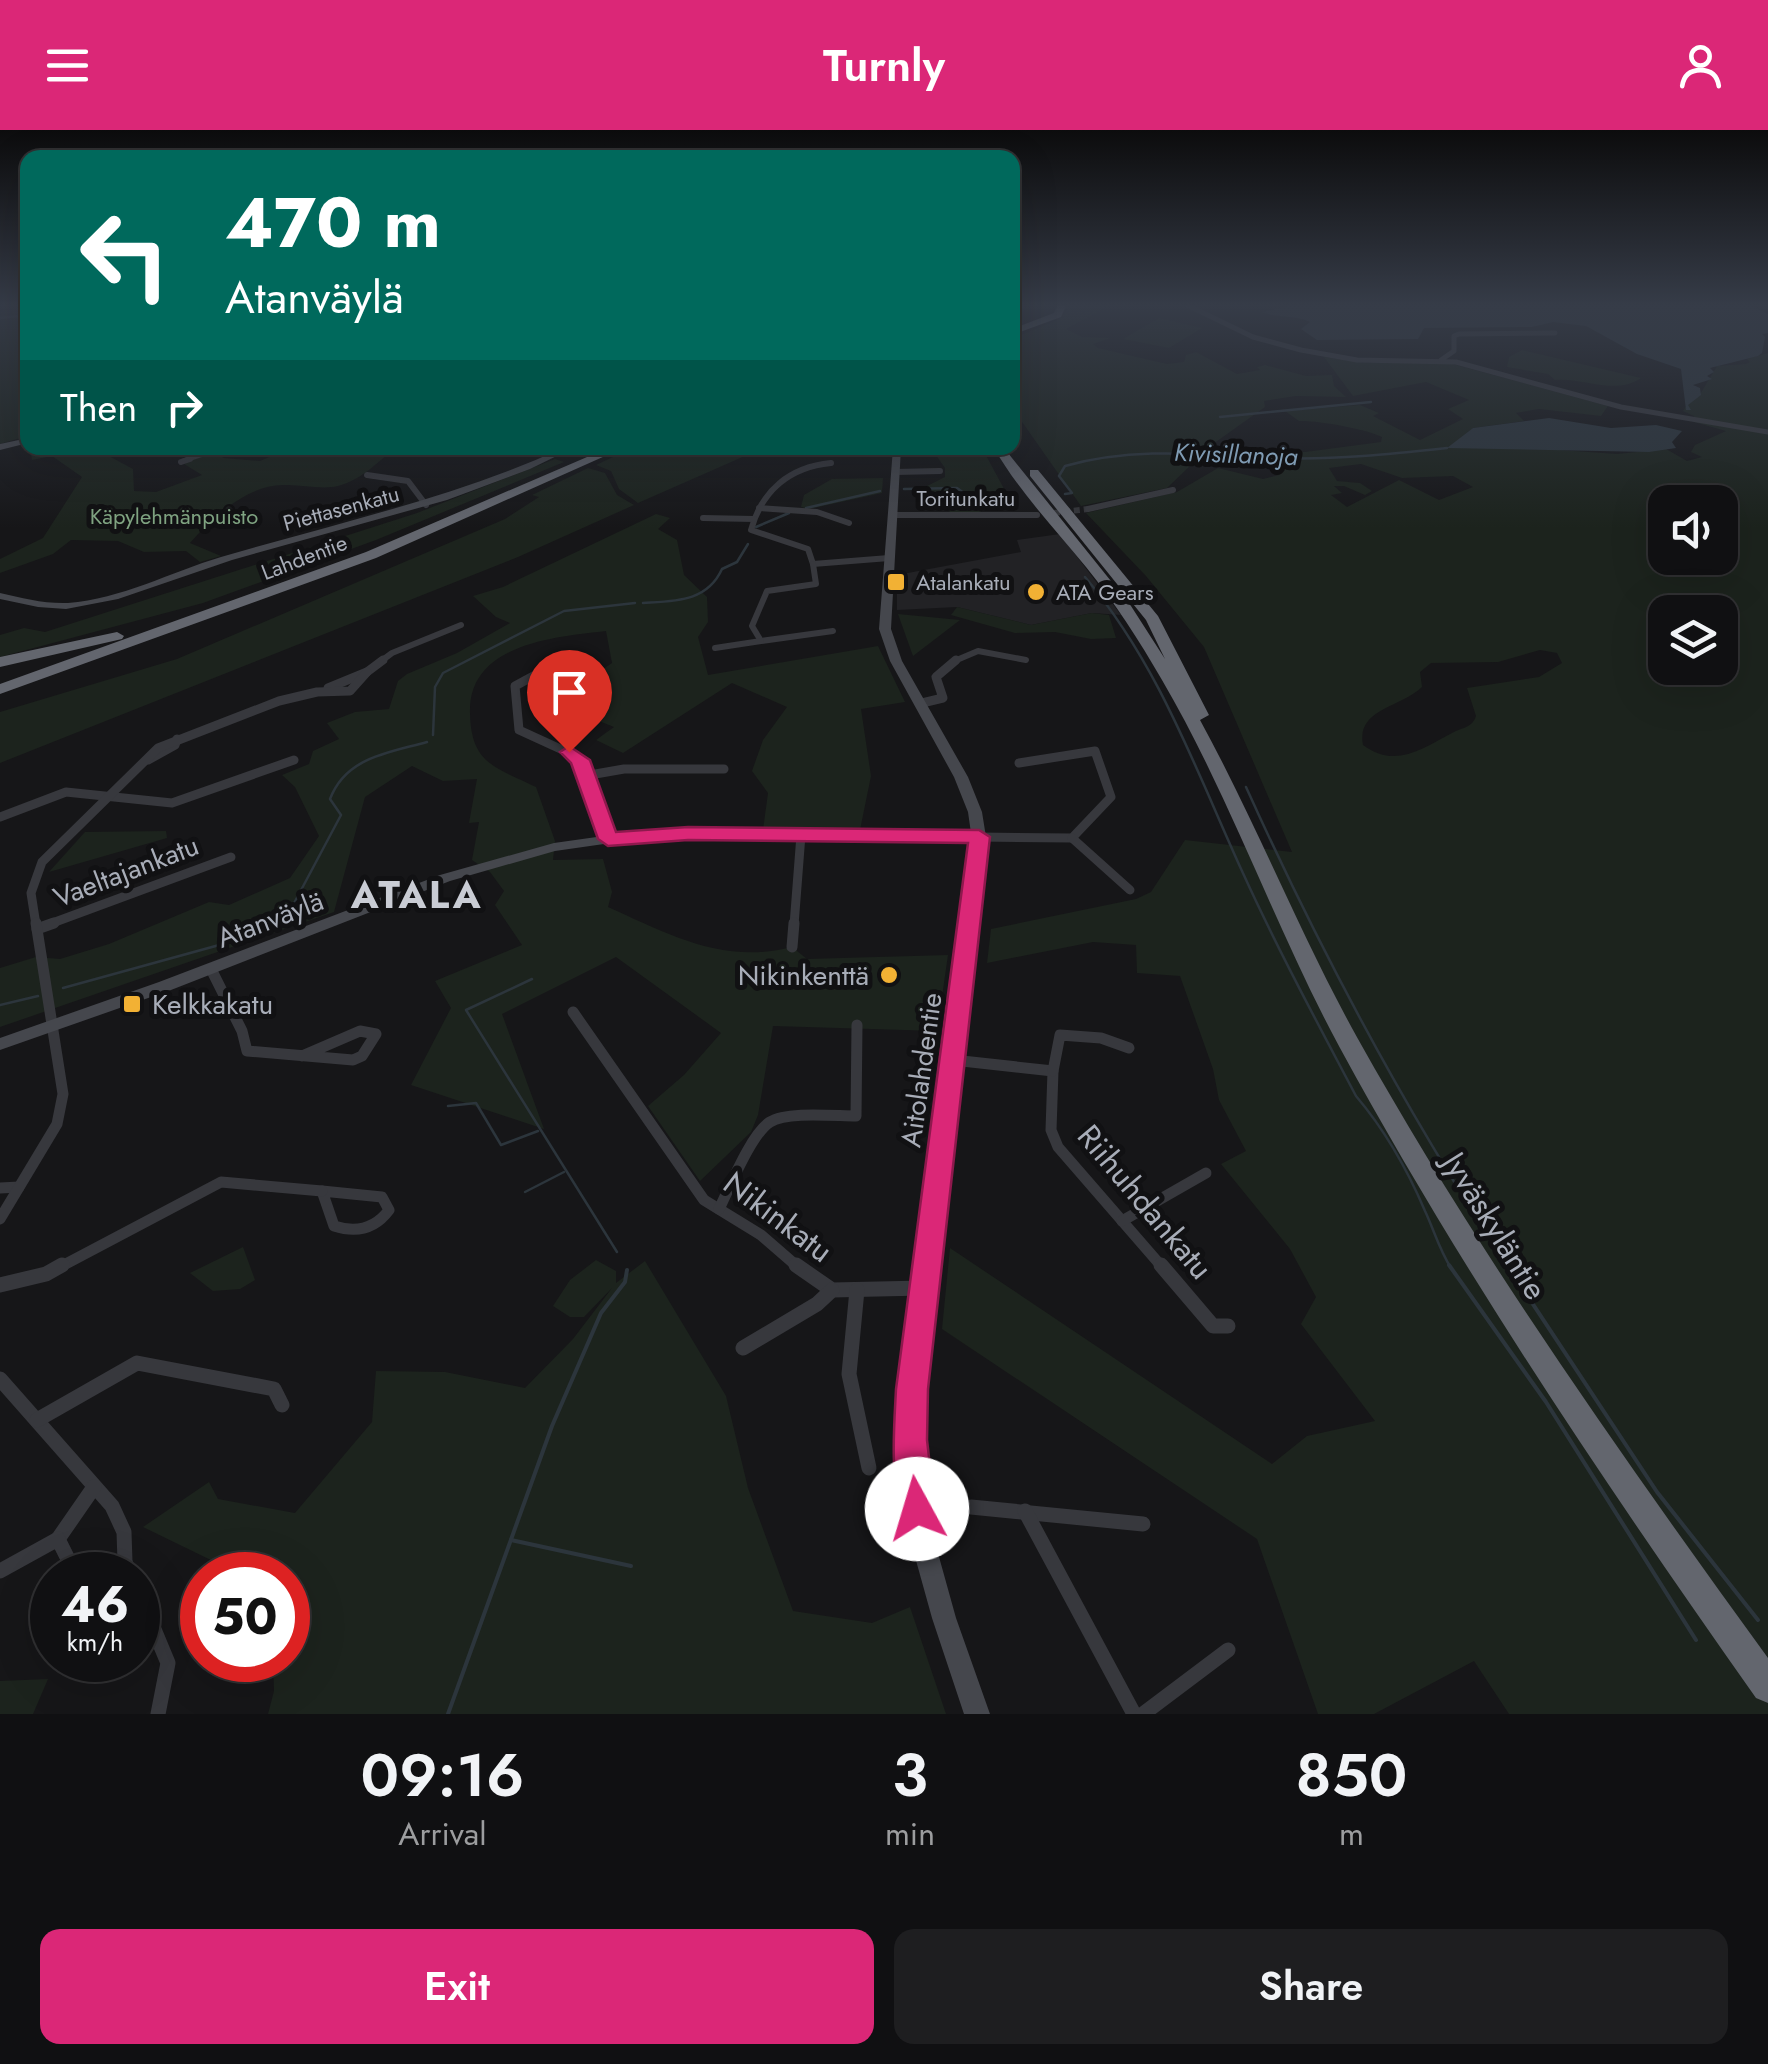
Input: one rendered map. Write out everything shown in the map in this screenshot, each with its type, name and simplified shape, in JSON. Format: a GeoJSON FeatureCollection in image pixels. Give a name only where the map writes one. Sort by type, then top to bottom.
{"type":"FeatureCollection","features":[{"type":"Feature","properties":{"kind":"highway"},"geometry":{"type":"LineString","coordinates":[[1020,454],[1131,589],[1151,632]]}},
{"type":"Feature","properties":{"kind":"highway","name":"Lahdentie"},"geometry":{"type":"LineString","coordinates":[[0,686],[253,594],[457,514],[590,455]]}},
{"type":"Feature","properties":{"kind":"highway","name":"Lahdentie"},"geometry":{"type":"LineString","coordinates":[[0,686],[372,555],[601,455]]}},
{"type":"Feature","properties":{"kind":"highway"},"geometry":{"type":"LineString","coordinates":[[1005,455],[1151,632]]}},
{"type":"Feature","properties":{"kind":"highway"},"geometry":{"type":"LineString","coordinates":[[0,662],[95,642],[253,594]]}},
{"type":"Feature","properties":{"kind":"highway","name":"Jyväskyläntie"},"geometry":{"type":"LineString","coordinates":[[1151,632],[1206,724],[1219,769],[1290,930],[1408,1145],[1509,1312],[1635,1501],[1768,1686]]}},
{"type":"Feature","properties":{"kind":"main road","name":"Piettasenkatu"},"geometry":{"type":"LineString","coordinates":[[0,596],[56,606],[86,603],[229,557],[426,506],[550,455]]}},
{"type":"Feature","properties":{"kind":"main road","name":"Aitolahdentie"},"geometry":{"type":"LineString","coordinates":[[897,455],[884,628],[892,652],[961,777],[975,812],[979,837],[911,1409],[914,1490],[933,1582],[977,1714]]}},
{"type":"Feature","properties":{"kind":"main road","name":"Atanväylä"},"geometry":{"type":"LineString","coordinates":[[0,1044],[471,869],[554,848],[608,839],[688,834],[979,837]]}},
{"type":"Feature","properties":{"kind":"street"},"geometry":{"type":"LineString","coordinates":[[1518,380],[1612,405],[1768,432]]}},
{"type":"Feature","properties":{"kind":"street"},"geometry":{"type":"LineString","coordinates":[[181,462],[201,455]]}},
{"type":"Feature","properties":{"kind":"street"},"geometry":{"type":"LineString","coordinates":[[761,641],[752,626],[764,594],[816,584],[808,549],[752,530],[754,520],[773,486],[809,464],[831,463]]}},
{"type":"Feature","properties":{"kind":"street"},"geometry":{"type":"LineString","coordinates":[[895,472],[940,471]]}},
{"type":"Feature","properties":{"kind":"street"},"geometry":{"type":"LineString","coordinates":[[367,475],[408,481],[426,506]]}},
{"type":"Feature","properties":{"kind":"street"},"geometry":{"type":"LineString","coordinates":[[1088,509],[1172,490]]}},
{"type":"Feature","properties":{"kind":"street"},"geometry":{"type":"LineString","coordinates":[[759,508],[816,512],[849,523]]}},
{"type":"Feature","properties":{"kind":"street","name":"Toritunkatu"},"geometry":{"type":"LineString","coordinates":[[894,516],[1038,515]]}},
{"type":"Feature","properties":{"kind":"street"},"geometry":{"type":"LineString","coordinates":[[702,518],[754,520]]}},
{"type":"Feature","properties":{"kind":"street"},"geometry":{"type":"LineString","coordinates":[[813,564],[889,558]]}},
{"type":"Feature","properties":{"kind":"street"},"geometry":{"type":"LineString","coordinates":[[0,1219],[57,1124],[62,1094],[30,893],[35,875],[56,846],[145,760],[177,738],[279,702],[317,692],[352,690],[367,672],[392,653],[461,625]]}},
{"type":"Feature","properties":{"kind":"street"},"geometry":{"type":"LineString","coordinates":[[715,648],[832,631]]}},
{"type":"Feature","properties":{"kind":"street"},"geometry":{"type":"LineString","coordinates":[[922,703],[943,698],[936,676],[969,651],[986,650],[1026,660]]}},
{"type":"Feature","properties":{"kind":"street"},"geometry":{"type":"LineString","coordinates":[[568,657],[519,682],[514,692],[520,730],[574,754],[608,839]]}},
{"type":"Feature","properties":{"kind":"street"},"geometry":{"type":"LineString","coordinates":[[1019,763],[1095,750],[1110,797],[1072,838]]}},
{"type":"Feature","properties":{"kind":"street"},"geometry":{"type":"LineString","coordinates":[[0,817],[56,794],[172,803],[294,760]]}},
{"type":"Feature","properties":{"kind":"street"},"geometry":{"type":"LineString","coordinates":[[584,776],[624,769],[724,769]]}},
{"type":"Feature","properties":{"kind":"street"},"geometry":{"type":"LineString","coordinates":[[792,947],[801,835]]}},
{"type":"Feature","properties":{"kind":"street"},"geometry":{"type":"LineString","coordinates":[[979,837],[1072,838],[1130,890]]}},
{"type":"Feature","properties":{"kind":"street","name":"Vaeltajankatu"},"geometry":{"type":"LineString","coordinates":[[37,929],[231,857]]}},
{"type":"Feature","properties":{"kind":"street"},"geometry":{"type":"LineString","coordinates":[[212,968],[248,1051],[302,1056],[353,1060],[362,1056],[377,1038],[373,1032],[360,1031],[302,1056]]}},
{"type":"Feature","properties":{"kind":"street","name":"Nikinkatu"},"geometry":{"type":"LineString","coordinates":[[574,1012],[704,1200],[832,1290],[924,1288]]}},
{"type":"Feature","properties":{"kind":"street"},"geometry":{"type":"LineString","coordinates":[[719,1209],[759,1133],[771,1121],[792,1116],[856,1116],[857,1025]]}},
{"type":"Feature","properties":{"kind":"street"},"geometry":{"type":"LineString","coordinates":[[953,1060],[1052,1071],[1060,1035],[1101,1038],[1129,1048]]}},
{"type":"Feature","properties":{"kind":"street","name":"Riihuhdankatu"},"geometry":{"type":"LineString","coordinates":[[1052,1071],[1051,1130],[1058,1147],[1213,1326],[1228,1326]]}},
{"type":"Feature","properties":{"kind":"street"},"geometry":{"type":"LineString","coordinates":[[1122,1221],[1206,1173]]}},
{"type":"Feature","properties":{"kind":"street"},"geometry":{"type":"LineString","coordinates":[[0,1285],[46,1274],[220,1182],[382,1196],[389,1210],[386,1217],[363,1230],[347,1232],[334,1226],[322,1191]]}},
{"type":"Feature","properties":{"kind":"street"},"geometry":{"type":"LineString","coordinates":[[0,1188],[19,1187]]}},
{"type":"Feature","properties":{"kind":"street"},"geometry":{"type":"LineString","coordinates":[[743,1348],[818,1304],[832,1290]]}},
{"type":"Feature","properties":{"kind":"street"},"geometry":{"type":"LineString","coordinates":[[857,1290],[849,1374],[869,1468]]}},
{"type":"Feature","properties":{"kind":"street"},"geometry":{"type":"LineString","coordinates":[[37,1420],[137,1363],[274,1389],[282,1405]]}},
{"type":"Feature","properties":{"kind":"street"},"geometry":{"type":"LineString","coordinates":[[0,1379],[112,1506],[124,1532],[126,1552]]}},
{"type":"Feature","properties":{"kind":"street"},"geometry":{"type":"LineString","coordinates":[[0,1572],[58,1539],[94,1487]]}},
{"type":"Feature","properties":{"kind":"street"},"geometry":{"type":"LineString","coordinates":[[971,1507],[1143,1524]]}},
{"type":"Feature","properties":{"kind":"street"},"geometry":{"type":"LineString","coordinates":[[1026,1511],[1134,1714]]}},
{"type":"Feature","properties":{"kind":"street"},"geometry":{"type":"LineString","coordinates":[[58,1539],[64,1552]]}},
{"type":"Feature","properties":{"kind":"street"},"geometry":{"type":"LineString","coordinates":[[158,1714],[168,1663],[160,1644]]}},
{"type":"Feature","properties":{"kind":"street"},"geometry":{"type":"LineString","coordinates":[[1143,1714],[1228,1650]]}},
{"type":"Feature","properties":{"kind":"shaded area"},"geometry":{"type":"Polygon","coordinates":[[[1682,380],[1709,380],[1693,385],[1700,388],[1701,395],[1688,405],[1691,410],[1686,410],[1682,380]]]}},
{"type":"Feature","properties":{"kind":"shaded area"},"geometry":{"type":"Polygon","coordinates":[[[1549,418],[1611,428],[1656,425],[1682,431],[1672,442],[1676,448],[1649,452],[1447,448],[1473,428],[1549,418]]]}},
{"type":"Feature","properties":{"kind":"shaded area"},"geometry":{"type":"Polygon","coordinates":[[[1060,534],[1121,615],[1092,613],[1031,625],[957,607],[897,610],[897,575],[1021,552],[1017,540],[1060,534]]]}},
{"type":"Feature","properties":{"kind":"green space"},"geometry":{"type":"Polygon","coordinates":[[[0,380],[20,380],[20,438],[0,444],[0,380]]]}},
{"type":"Feature","properties":{"kind":"green space"},"geometry":{"type":"Polygon","coordinates":[[[1020,380],[1333,380],[1346,397],[1296,396],[1264,401],[1265,407],[1213,444],[1167,488],[1081,506],[1020,419],[1020,380]]]}},
{"type":"Feature","properties":{"kind":"green space"},"geometry":{"type":"Polygon","coordinates":[[[1341,380],[1511,380],[1608,406],[1601,416],[1539,409],[1516,413],[1524,421],[1473,428],[1449,448],[1501,446],[1617,454],[1666,449],[1687,461],[1702,457],[1691,452],[1695,445],[1726,431],[1694,422],[1694,416],[1683,411],[1693,396],[1699,396],[1709,380],[1768,380],[1768,1714],[1509,1714],[1474,1661],[1374,1714],[1318,1714],[1257,1539],[942,1329],[950,1248],[1272,1464],[1307,1436],[1375,1421],[1301,1324],[1316,1297],[1290,1249],[1221,1164],[1246,1151],[1219,1100],[1213,1069],[1180,976],[1137,973],[1136,945],[1093,942],[987,963],[991,929],[1136,899],[1151,892],[1185,840],[1292,852],[1204,647],[1146,576],[1086,513],[1177,492],[1218,468],[1263,479],[1279,475],[1252,450],[1305,452],[1381,442],[1382,437],[1375,434],[1299,421],[1285,411],[1360,405],[1420,440],[1463,419],[1448,409],[1469,400],[1426,382],[1353,396],[1341,380]],[[1361,464],[1329,468],[1337,481],[1360,483],[1372,491],[1365,495],[1334,486],[1342,493],[1331,495],[1347,507],[1399,480],[1439,500],[1473,487],[1453,476],[1402,478],[1361,464]],[[1540,650],[1498,662],[1431,663],[1420,672],[1422,687],[1366,724],[1363,745],[1386,756],[1419,750],[1472,723],[1476,716],[1467,688],[1539,677],[1562,663],[1557,653],[1540,650]]]}},
{"type":"Feature","properties":{"kind":"green space"},"geometry":{"type":"Polygon","coordinates":[[[1555,380],[1637,380],[1610,386],[1555,380]]]}},
{"type":"Feature","properties":{"kind":"green space","name":"Käpylehmänpuisto"},"geometry":{"type":"Polygon","coordinates":[[[31,455],[107,455],[133,469],[134,491],[156,492],[202,475],[184,464],[205,455],[260,461],[274,455],[388,455],[363,475],[338,486],[270,486],[244,497],[190,543],[221,556],[200,562],[186,551],[144,552],[118,541],[71,540],[53,554],[0,573],[0,559],[43,538],[82,477],[52,456],[32,460],[31,455]]]}},
{"type":"Feature","properties":{"kind":"green space"},"geometry":{"type":"Polygon","coordinates":[[[617,455],[747,455],[638,503],[619,489],[611,471],[596,465],[617,455]]]}},
{"type":"Feature","properties":{"kind":"green space"},"geometry":{"type":"Polygon","coordinates":[[[936,455],[986,455],[1009,498],[977,513],[951,514],[944,503],[917,499],[917,491],[945,477],[945,468],[936,455]]]}},
{"type":"Feature","properties":{"kind":"green space"},"geometry":{"type":"Polygon","coordinates":[[[555,459],[564,462],[376,540],[203,603],[0,657],[0,635],[24,628],[45,632],[417,513],[555,459]]]}},
{"type":"Feature","properties":{"kind":"green space"},"geometry":{"type":"Polygon","coordinates":[[[588,468],[605,473],[617,495],[634,505],[518,557],[0,763],[0,712],[177,659],[505,519],[539,497],[532,495],[588,468]]]}},
{"type":"Feature","properties":{"kind":"green space"},"geometry":{"type":"Polygon","coordinates":[[[883,478],[882,493],[809,509],[801,507],[804,495],[832,479],[883,478]]]}},
{"type":"Feature","properties":{"kind":"green space"},"geometry":{"type":"Polygon","coordinates":[[[656,514],[670,518],[658,529],[677,540],[684,575],[707,597],[708,622],[698,637],[708,675],[878,646],[905,702],[861,709],[871,776],[860,830],[763,830],[768,793],[752,771],[763,740],[787,707],[732,683],[623,753],[596,740],[614,727],[574,711],[564,696],[612,663],[606,631],[540,641],[498,658],[483,672],[473,690],[470,713],[475,743],[488,762],[536,787],[555,841],[553,860],[603,859],[612,892],[608,907],[652,927],[720,949],[767,952],[792,947],[807,959],[948,955],[937,1031],[773,1026],[758,1115],[751,1132],[700,1181],[648,1106],[684,1075],[721,1033],[616,957],[502,1014],[544,1129],[411,1085],[451,1008],[435,981],[522,945],[495,905],[504,891],[490,872],[472,860],[479,822],[469,823],[477,779],[443,781],[412,766],[365,797],[334,912],[0,1027],[0,968],[36,957],[60,959],[109,944],[209,902],[229,905],[290,878],[319,836],[295,787],[282,775],[309,764],[313,751],[339,739],[327,723],[355,712],[389,709],[398,681],[407,674],[457,653],[510,623],[496,617],[473,596],[503,587],[656,514]]]}},
{"type":"Feature","properties":{"kind":"green space"},"geometry":{"type":"Polygon","coordinates":[[[957,607],[1031,625],[1092,613],[1109,615],[1116,638],[1015,633],[951,615],[957,607]]]}},
{"type":"Feature","properties":{"kind":"green space"},"geometry":{"type":"Polygon","coordinates":[[[898,614],[960,620],[913,656],[898,614]]]}},
{"type":"Feature","properties":{"kind":"green space"},"geometry":{"type":"Polygon","coordinates":[[[166,831],[167,838],[49,872],[85,832],[166,831]]]}},
{"type":"Feature","properties":{"kind":"green space"},"geometry":{"type":"Polygon","coordinates":[[[243,1247],[255,1280],[240,1289],[213,1291],[190,1273],[243,1247]]]}},
{"type":"Feature","properties":{"kind":"green space"},"geometry":{"type":"Polygon","coordinates":[[[596,1260],[616,1271],[616,1283],[645,1261],[726,1396],[748,1488],[793,1611],[872,1623],[910,1607],[946,1714],[268,1714],[274,1682],[310,1682],[310,1552],[194,1552],[143,1527],[209,1482],[218,1499],[295,1513],[372,1422],[376,1371],[445,1372],[525,1388],[573,1339],[612,1288],[584,1317],[570,1317],[553,1306],[570,1280],[596,1260]]]}},
{"type":"Feature","properties":{"kind":"green space"},"geometry":{"type":"Polygon","coordinates":[[[0,1681],[47,1682],[33,1714],[0,1714],[0,1681]]]}},
{"type":"Feature","properties":{"kind":"waterway"},"geometry":{"type":"LineString","coordinates":[[1220,417],[1371,402]]}},
{"type":"Feature","properties":{"kind":"waterway","name":"Kivisillanoja"},"geometry":{"type":"LineString","coordinates":[[1065,494],[1072,493],[1059,476],[1065,466],[1118,456],[1171,453],[1321,458],[1447,448]]}},
{"type":"Feature","properties":{"kind":"waterway","name":"Kivisillanoja"},"geometry":{"type":"LineString","coordinates":[[904,489],[957,488],[975,501],[1015,499]]}},
{"type":"Feature","properties":{"kind":"waterway"},"geometry":{"type":"LineString","coordinates":[[806,508],[880,491]]}},
{"type":"Feature","properties":{"kind":"waterway"},"geometry":{"type":"LineString","coordinates":[[756,527],[789,513]]}},
{"type":"Feature","properties":{"kind":"waterway"},"geometry":{"type":"LineString","coordinates":[[643,603],[699,594],[716,580],[722,569],[737,562],[748,544]]}},
{"type":"Feature","properties":{"kind":"waterway"},"geometry":{"type":"LineString","coordinates":[[1085,577],[1155,682],[1283,957],[1356,1096],[1403,1166],[1450,1267]]}},
{"type":"Feature","properties":{"kind":"waterway"},"geometry":{"type":"LineString","coordinates":[[433,735],[435,687],[443,673],[564,611],[635,603]]}},
{"type":"Feature","properties":{"kind":"waterway"},"geometry":{"type":"LineString","coordinates":[[63,988],[270,931],[283,924],[341,815],[330,799],[337,785],[357,765],[427,742]]}},
{"type":"Feature","properties":{"kind":"waterway"},"geometry":{"type":"LineString","coordinates":[[1246,787],[1368,1033],[1509,1268]]}},
{"type":"Feature","properties":{"kind":"waterway"},"geometry":{"type":"LineString","coordinates":[[532,979],[466,1010],[617,1252]]}},
{"type":"Feature","properties":{"kind":"waterway"},"geometry":{"type":"LineString","coordinates":[[0,1005],[38,996]]}},
{"type":"Feature","properties":{"kind":"waterway"},"geometry":{"type":"LineString","coordinates":[[448,1106],[476,1103],[501,1145],[538,1131]]}},
{"type":"Feature","properties":{"kind":"waterway"},"geometry":{"type":"LineString","coordinates":[[525,1192],[564,1172]]}},
{"type":"Feature","properties":{"kind":"waterway"},"geometry":{"type":"LineString","coordinates":[[1507,1265],[1657,1492],[1758,1620]]}},
{"type":"Feature","properties":{"kind":"waterway"},"geometry":{"type":"LineString","coordinates":[[1450,1267],[1546,1402],[1696,1640]]}},
{"type":"Feature","properties":{"kind":"waterway"},"geometry":{"type":"LineString","coordinates":[[448,1714],[552,1426],[601,1313],[625,1282],[627,1270]]}},
{"type":"Feature","properties":{"kind":"waterway"},"geometry":{"type":"LineString","coordinates":[[511,1540],[631,1566]]}},
{"type":"Feature","properties":{"kind":"tunnel"},"geometry":{"type":"LineString","coordinates":[[1044,514],[1088,509]]}},
{"type":"Feature","properties":{"kind":"place","name":"Atalankatu"},"geometry":{"type":"Point","coordinates":[896,582]}},
{"type":"Feature","properties":{"kind":"place","name":"ATA Gears"},"geometry":{"type":"Point","coordinates":[1036,592]}},
{"type":"Feature","properties":{"kind":"place","name":"Nikinkenttä"},"geometry":{"type":"Point","coordinates":[889,975]}},
{"type":"Feature","properties":{"kind":"place","name":"Kelkkakatu"},"geometry":{"type":"Point","coordinates":[132,1004]}},
{"type":"Feature","properties":{"kind":"district","name":"ATALA"},"geometry":{"type":"Point","coordinates":[417,895]}},
{"type":"Feature","properties":{"kind":"route"},"geometry":{"type":"LineString","coordinates":[[569,752],[580,760],[608,839],[688,834],[979,837],[912,1389],[910,1440],[917,1509]]}}]}
